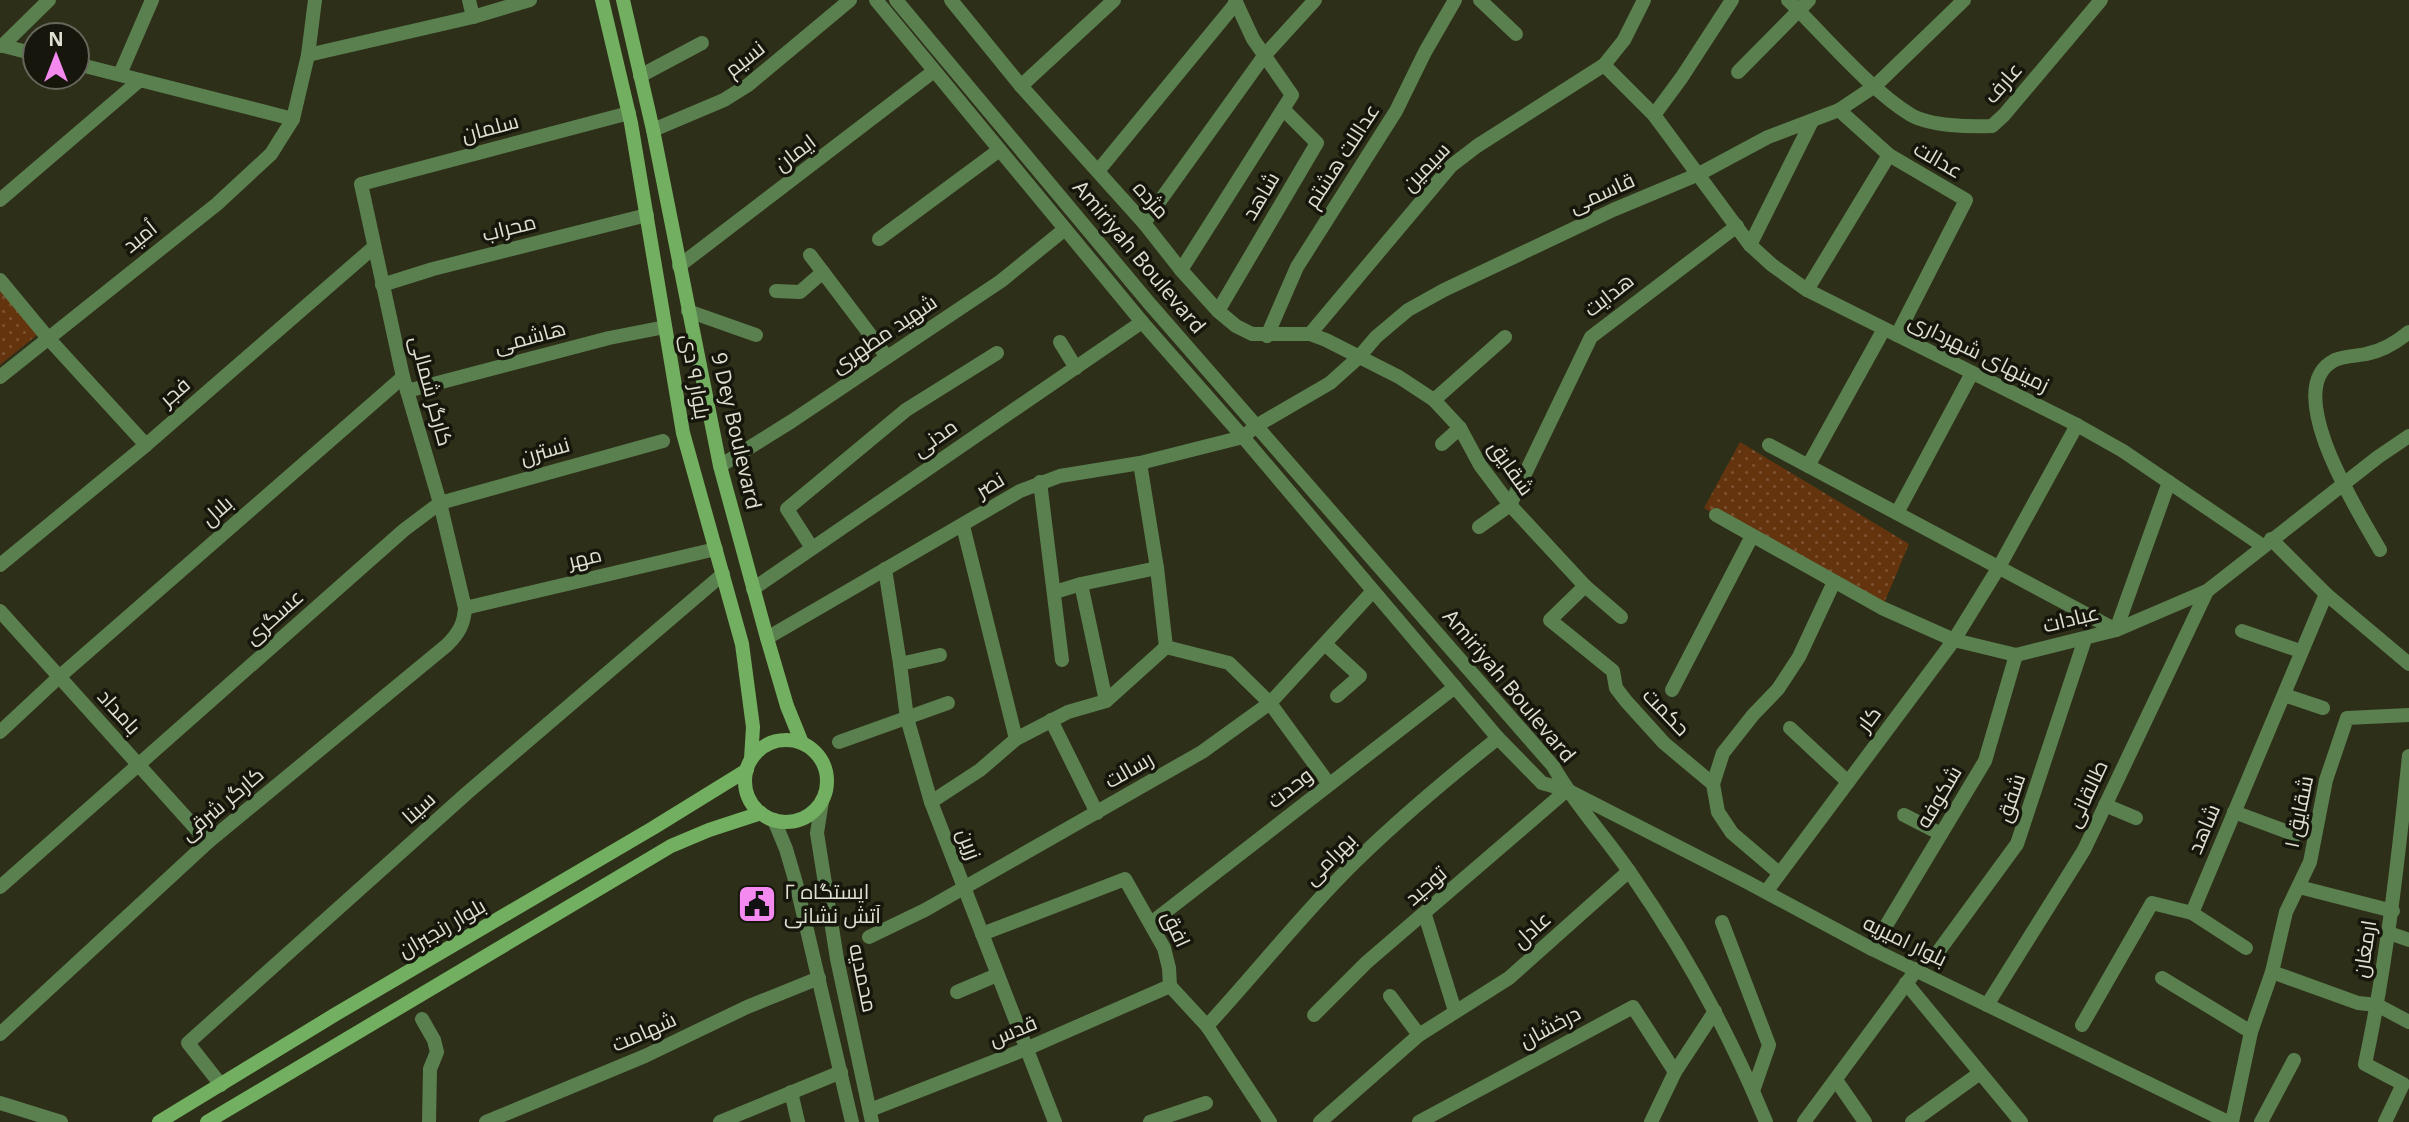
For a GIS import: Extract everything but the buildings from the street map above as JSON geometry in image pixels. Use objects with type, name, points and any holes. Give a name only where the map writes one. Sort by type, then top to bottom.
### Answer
[{"type":"main road","name":"بلوار ۹ دی","points":[[602,0],[629,113],[683,433],[742,644],[753,727],[749,765]]},
{"type":"main road","name":"9 Dey Boulevard","points":[[623,0],[653,130],[720,466],[787,706],[802,743]]},
{"type":"main road","points":[[780,741],[802,743],[814,751],[827,774],[827,788],[822,801],[813,812],[801,819],[788,822],[767,816],[753,805],[747,794],[745,782],[749,765],[759,750],[780,741]]},
{"type":"main road","name":"بلوار رنجبران","points":[[159,1122],[336,1014],[641,835],[749,765]]},
{"type":"main road","points":[[207,1122],[671,846],[709,830],[767,816]]},
{"type":"street","points":[[1,46],[49,0]]},
{"type":"street","points":[[120,74],[152,0]]},
{"type":"street","name":"اُمید","points":[[0,377],[241,183],[271,154],[293,119],[308,55],[315,0]]},
{"type":"street","points":[[469,0],[473,17]]},
{"type":"street","points":[[308,55],[473,17],[530,0]]},
{"type":"street","name":"نسیم","points":[[653,130],[724,100],[748,85],[850,0]]},
{"type":"street","name":"Amiriyah Boulevard","points":[[876,0],[1142,322],[1498,738],[1542,783],[1567,790]]},
{"type":"street","name":"Amiriyah Boulevard","points":[[896,0],[1140,292],[1553,766],[1567,790]]},
{"type":"street","name":"مژده","points":[[951,0],[1021,86],[1144,223],[1218,311],[1246,332],[1267,335],[1310,334],[1359,357]]},
{"type":"street","points":[[1021,86],[1114,0]]},
{"type":"street","points":[[1144,223],[1264,56],[1315,0]]},
{"type":"street","name":"عداللت هشتم","points":[[1267,335],[1297,267],[1396,111],[1455,0]]},
{"type":"street","points":[[1480,0],[1516,34]]},
{"type":"street","points":[[1604,65],[1623,40],[1644,0]]},
{"type":"street","points":[[1654,115],[1732,0]]},
{"type":"street","points":[[1788,0],[1804,6],[1875,86]]},
{"type":"street","name":"قاسمی","points":[[1256,426],[1330,383],[1359,357],[1376,337],[1408,310],[1444,290],[1613,210],[1699,174],[1768,137],[1839,110],[1875,86],[1964,0]]},
{"type":"street","name":"عارف","points":[[1875,86],[1913,117],[1958,127],[1992,127],[2101,0]]},
{"type":"street","points":[[1098,171],[1235,1],[1253,39],[1292,95],[1181,270]]},
{"type":"street","points":[[1738,72],[1804,6]]},
{"type":"street","points":[[640,76],[702,43]]},
{"type":"street","points":[[1,46],[21,51]]},
{"type":"street","name":"زمینهای شهرداری","points":[[1604,65],[1654,115],[1750,244],[1772,265],[1807,290],[2077,425],[2123,451],[2267,543]]},
{"type":"street","name":"سیمین","points":[[1310,334],[1451,166],[1477,146],[1604,65]]},
{"type":"street","points":[[91,67],[293,119]]},
{"type":"street","name":"ایمان","points":[[679,266],[934,71]]},
{"type":"street","points":[[0,200],[140,80]]},
{"type":"street","name":"شاهد","points":[[1218,311],[1317,143],[1284,110]]},
{"type":"street","name":"عدالت","points":[[1839,110],[1889,155],[1966,200],[1890,332]]},
{"type":"street","name":"سلمان","points":[[361,184],[629,113]]},
{"type":"street","points":[[1750,244],[1812,121]]},
{"type":"street","points":[[879,239],[998,150]]},
{"type":"street","points":[[1807,290],[1889,155]]},
{"type":"street","name":"کارگر شمالی","points":[[361,184],[405,384],[440,503],[465,608]]},
{"type":"street","name":"محراب","points":[[382,285],[433,269],[647,215]]},
{"type":"street","name":"هدایت","points":[[1510,505],[1591,337],[1737,226]]},
{"type":"street","name":"شهید مطهری","points":[[720,466],[1001,282],[1065,229]]},
{"type":"street","name":"فجر","points":[[0,565],[146,445],[374,247]]},
{"type":"street","points":[[810,255],[887,357]]},
{"type":"street","points":[[776,291],[800,292],[823,272]]},
{"type":"street","points":[[0,279],[48,338],[146,445]]},
{"type":"street","points":[[688,311],[756,335]]},
{"type":"street","name":"مدنی","points":[[753,589],[1142,322]]},
{"type":"street","name":"هاشمی","points":[[405,384],[665,327]]},
{"type":"street","points":[[1808,466],[1890,332]]},
{"type":"street","points":[[2380,550],[2333,465],[2316,416],[2316,389],[2322,371],[2333,361],[2369,354],[2397,342],[2409,332]]},
{"type":"street","points":[[1434,400],[1505,337]]},
{"type":"street","points":[[1060,342],[1076,368]]},
{"type":"street","points":[[812,548],[788,509],[906,410],[997,353]]},
{"type":"street","name":"شقایق","points":[[1359,357],[1399,377],[1434,400],[1460,428],[1480,465],[1510,505],[1585,586],[1621,617]]},
{"type":"street","points":[[1897,513],[1972,373]]},
{"type":"street","name":"بلال","points":[[0,732],[59,677],[405,384]]},
{"type":"street","name":"کار","points":[[1766,892],[1954,640],[1999,568],[2077,425]]},
{"type":"street","name":"نصر","points":[[767,638],[1020,491],[1040,482],[1089,470],[1140,463],[1243,437],[1256,426]]},
{"type":"street","points":[[1443,444],[1460,428]]},
{"type":"street","name":"عبادات","points":[[1716,515],[1882,608],[1954,640],[2016,655],[2116,630],[2207,591],[2378,457],[2409,436]]},
{"type":"street","name":"نسترن","points":[[440,503],[663,441]]},
{"type":"street","points":[[1769,445],[2116,630],[2169,482]]},
{"type":"street","points":[[1140,463],[1157,568],[1166,647]]},
{"type":"street","points":[[1040,482],[1062,660]]},
{"type":"street","name":"عسگری","points":[[139,766],[404,530],[440,503]]},
{"type":"street","points":[[1479,527],[1510,505]]},
{"type":"street","points":[[963,526],[1016,739]]},
{"type":"street","points":[[1672,690],[1752,536]]},
{"type":"street","points":[[2267,543],[2409,664]]},
{"type":"street","name":"مهر","points":[[465,608],[716,549]]},
{"type":"street","points":[[1055,592],[1157,568]]},
{"type":"street","name":"زرین","points":[[885,569],[907,719],[930,802],[1055,1122]]},
{"type":"street","name":"سینا","points":[[221,1085],[188,1043],[467,793],[723,574]]},
{"type":"street","points":[[1779,873],[1732,833],[1718,812],[1713,784],[1723,753],[1778,689],[1799,657],[1834,582]]},
{"type":"street","points":[[1081,584],[1106,701]]},
{"type":"street","name":"حکمت","points":[[1585,586],[1550,620],[1612,671],[1616,688],[1626,701],[1664,743],[1713,784]]},
{"type":"street","name":"رسالت","points":[[869,937],[925,910],[1202,752],[1270,703],[1373,591]]},
{"type":"street","name":"طالقانی","points":[[1987,1005],[2084,850],[2207,591]]},
{"type":"street","name":"شاهد","points":[[2192,913],[2326,594]]},
{"type":"street","name":"کارگر شرقی","points":[[0,1034],[208,842],[447,645],[458,634],[464,622],[465,608]]},
{"type":"street","name":"بامداد","points":[[0,611],[208,842]]},
{"type":"street","points":[[2242,631],[2300,651]]},
{"type":"street","name":"شفق","points":[[1938,952],[2017,844],[2085,639]]},
{"type":"street","points":[[1325,644],[1360,676],[1337,696]]},
{"type":"street","points":[[930,802],[980,770],[1016,739],[1051,720],[1106,701],[1166,647]]},
{"type":"street","points":[[1166,647],[1229,663],[1270,703],[1329,784]]},
{"type":"street","points":[[901,664],[940,655]]},
{"type":"street","name":"شکوفه","points":[[1872,949],[1984,761],[2016,655]]},
{"type":"street","name":"وحدت","points":[[1151,923],[1455,687]]},
{"type":"street","points":[[2284,695],[2322,708]]},
{"type":"street","points":[[839,742],[948,703]]},
{"type":"street","name":"شقایق ۱","points":[[2230,1122],[2250,1032],[2272,972],[2286,912],[2310,862],[2326,780],[2347,718],[2409,715]]},
{"type":"street","points":[[1051,720],[1097,813]]},
{"type":"street","points":[[1790,727],[1848,782]]},
{"type":"street","name":"بهرامی","points":[[1207,1026],[1295,924],[1344,873],[1411,808],[1498,738]]},
{"type":"street","name":"ارمغان","points":[[2385,1122],[2403,1084],[2365,1063],[2393,911],[2409,756]]},
{"type":"street","points":[[0,887],[139,766]]},
{"type":"street","points":[[1567,790],[1629,870],[1660,916],[1715,1011],[1766,1122]]},
{"type":"street","name":"بلوار امیریه","points":[[1567,790],[1872,949],[2230,1122]]},
{"type":"street","name":"توحید","points":[[1314,1015],[1367,962],[1425,915],[1567,790]]},
{"type":"street","name":"محمدیه","points":[[822,801],[817,833],[827,900],[837,960],[871,1116]]},
{"type":"street","points":[[2105,805],[2136,818]]},
{"type":"street","points":[[2234,812],[2296,835]]},
{"type":"street","name":"محمدیه","points":[[767,816],[786,849],[852,1122]]},
{"type":"street","points":[[1904,816],[1941,834]]},
{"type":"street","name":"عادل","points":[[1320,1122],[1419,1035],[1509,978],[1629,870]]},
{"type":"street","name":"افق","points":[[982,934],[1125,879],[1168,958],[1170,986]]},
{"type":"street","points":[[2299,887],[2393,911]]},
{"type":"street","points":[[2082,1025],[2152,903],[2192,913],[2246,948]]},
{"type":"street","points":[[1425,915],[1455,1011]]},
{"type":"street","points":[[1722,922],[1769,1045],[1753,1091]]},
{"type":"street","points":[[2389,933],[2409,940]]},
{"type":"street","points":[[1804,1122],[1917,969]]},
{"type":"street","points":[[2272,972],[2358,1003],[2377,1005],[2409,1022]]},
{"type":"street","points":[[957,992],[997,975]]},
{"type":"street","name":"شهامت","points":[[486,1122],[645,1056],[747,1007],[819,978]]},
{"type":"street","points":[[2162,978],[2250,1032]]},
{"type":"street","points":[[1906,983],[2021,1122]]},
{"type":"street","points":[[1170,986],[1207,1026],[1270,1122]]},
{"type":"street","name":"قدس","points":[[871,1116],[1170,986]]},
{"type":"street","points":[[1390,996],[1419,1035]]},
{"type":"street","name":"درخشان","points":[[1419,1122],[1633,1007],[1675,1072]]},
{"type":"street","points":[[1651,1122],[1675,1072],[1715,1011]]},
{"type":"street","points":[[0,1012],[13,1022]]},
{"type":"street","points":[[422,1019],[434,1040],[437,1052],[430,1076],[429,1122]]},
{"type":"street","points":[[2261,1122],[2294,1059]]},
{"type":"street","points":[[721,1122],[841,1072]]},
{"type":"street","points":[[1912,1122],[1980,1073]]},
{"type":"street","points":[[1836,1080],[1865,1122]]},
{"type":"street","points":[[791,1092],[798,1122]]},
{"type":"street","points":[[0,1103],[61,1122]]},
{"type":"street","points":[[1150,1122],[1206,1103]]},
{"type":"shaded area","points":[[0,288],[37,335],[0,365]]},
{"type":"shaded area","points":[[1740,442],[1909,544],[1882,608],[1704,508]]},
{"type":"place","name":"ایستگاه ۲ آتش نشانی","points":[[757,904]]}]
